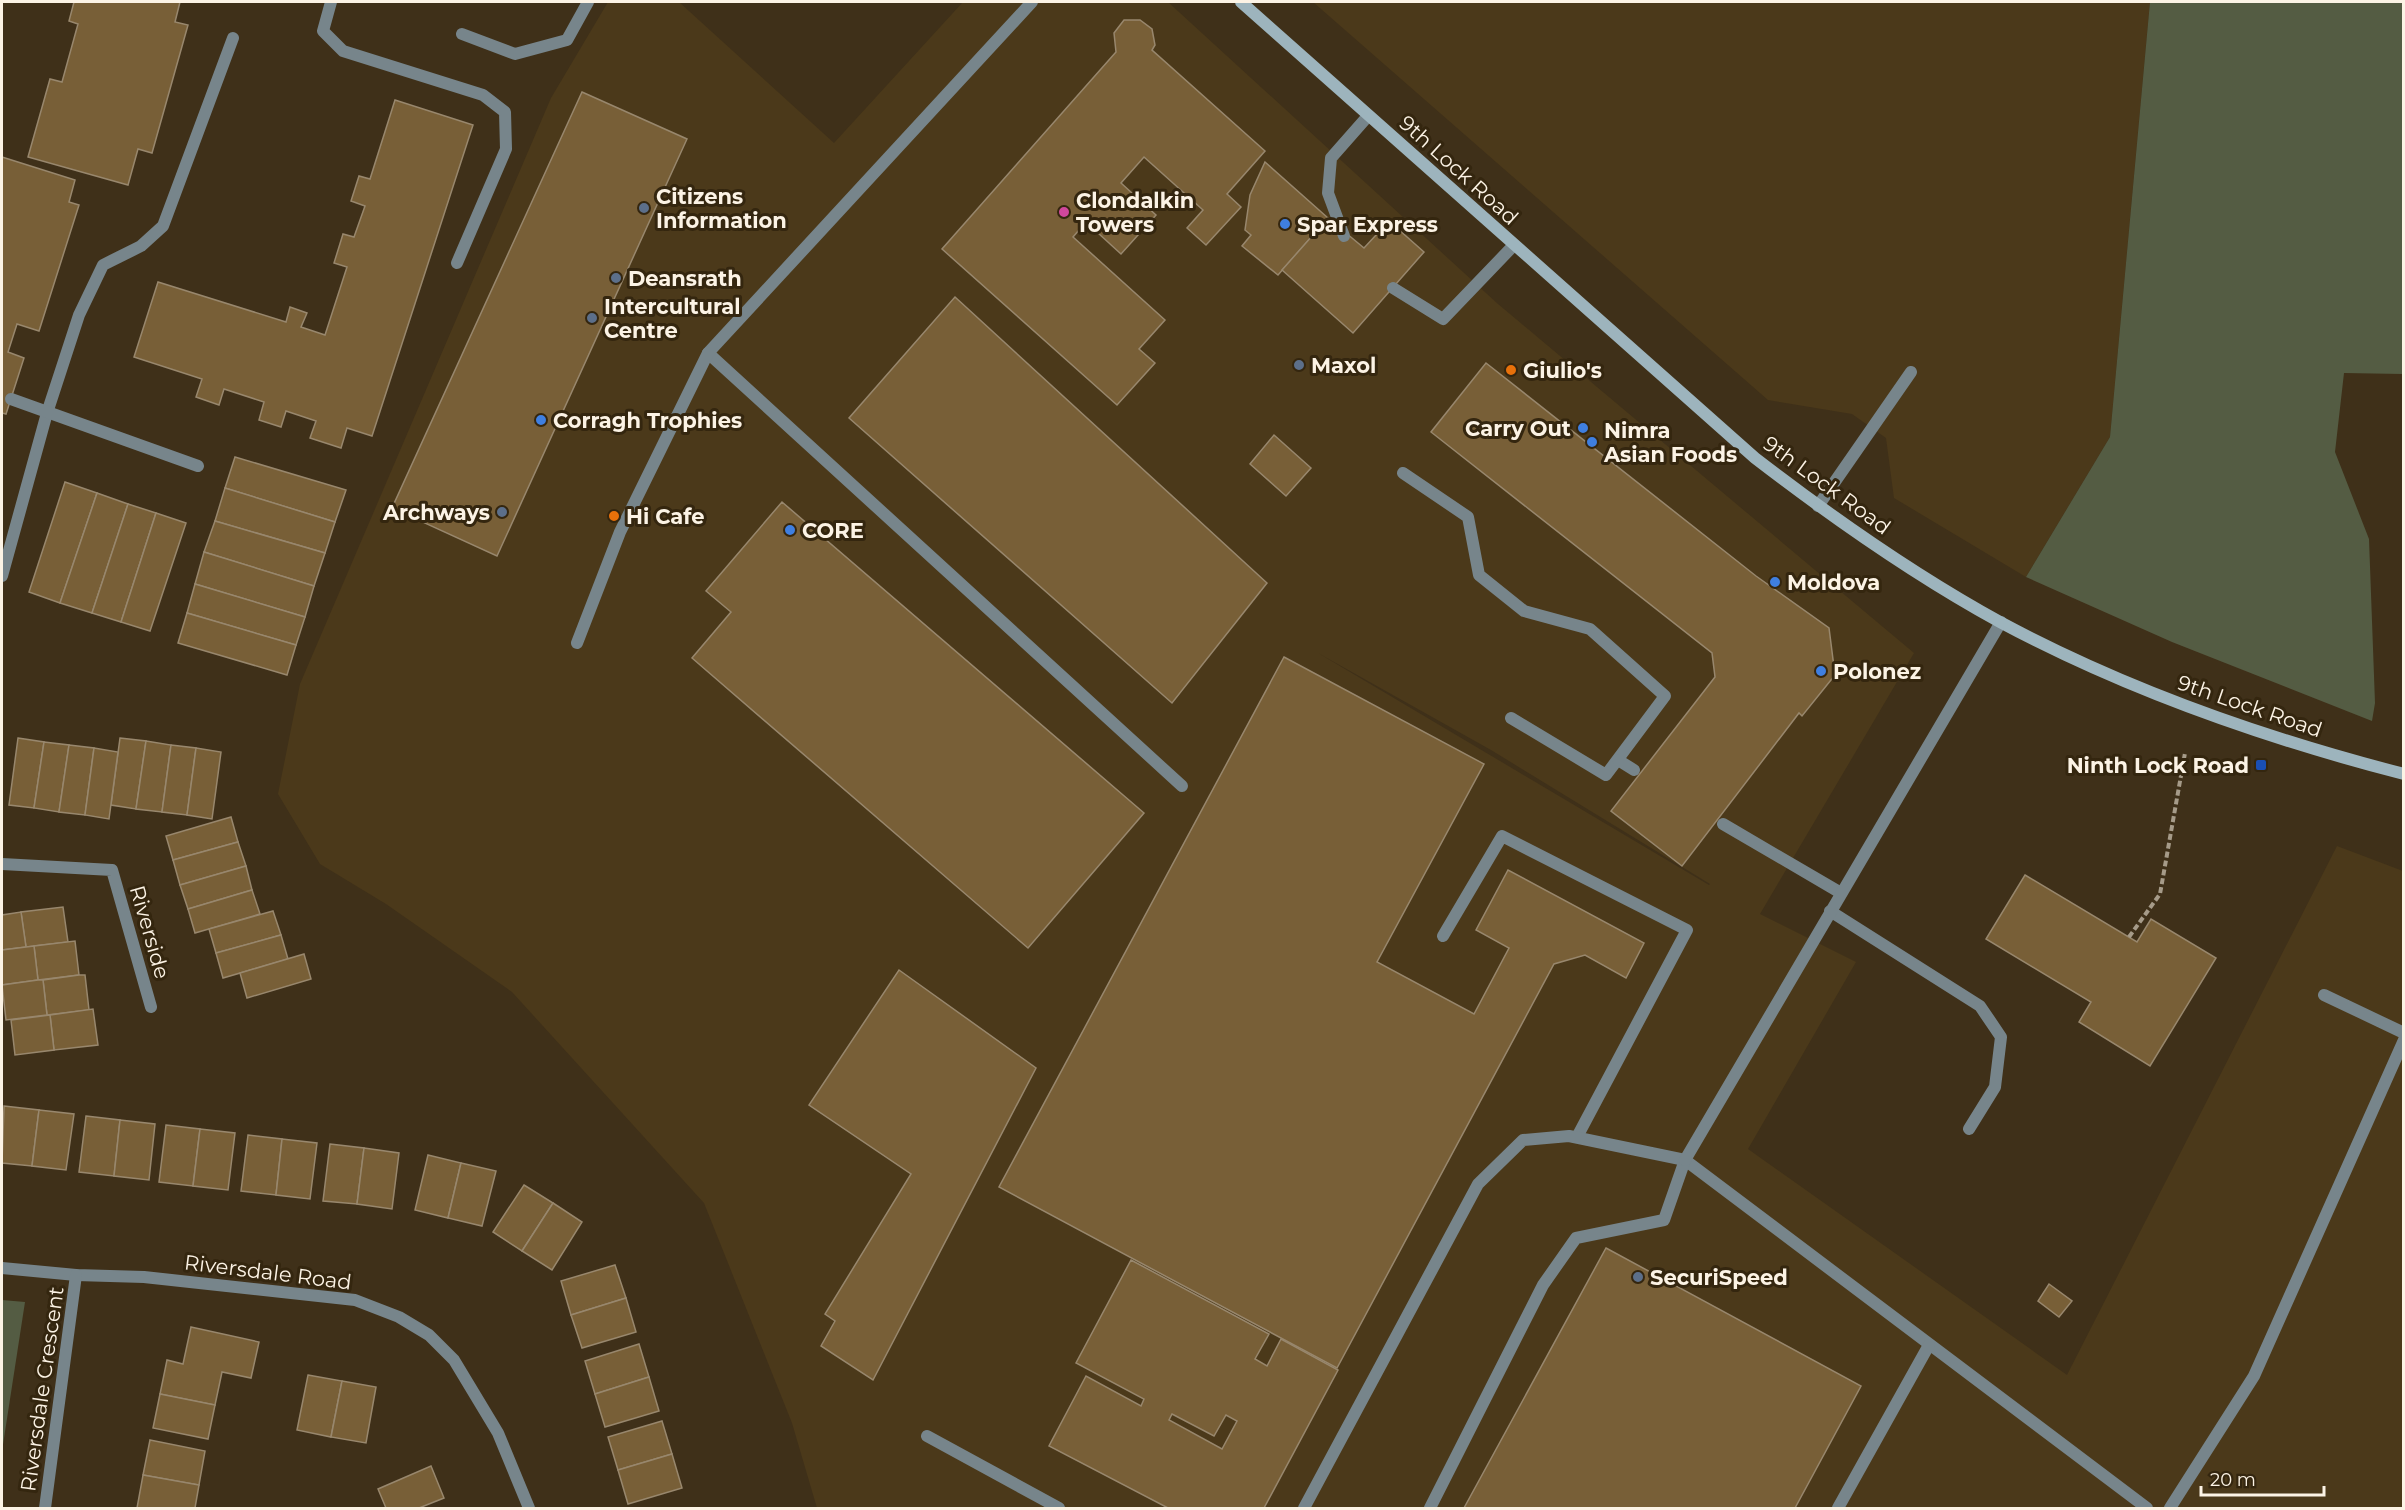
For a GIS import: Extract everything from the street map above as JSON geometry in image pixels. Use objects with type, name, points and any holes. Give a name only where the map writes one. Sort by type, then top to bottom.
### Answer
[{"type":"street","points":[[331,2],[323,31],[343,51],[483,95],[505,112],[506,149],[457,263]]},
{"type":"street","points":[[462,34],[515,54],[567,40],[588,2]]},
{"type":"street","points":[[577,643],[620,532],[708,353],[1032,2]]},
{"type":"street","name":"9th Lock Road","points":[[1241,2],[1755,458],[1818,506],[1926,579],[2001,622],[2088,665],[2182,705],[2259,733],[2403,774]]},
{"type":"street","points":[[2,576],[47,413],[79,315],[103,265],[141,246],[163,226],[233,38]]},
{"type":"street","points":[[1344,236],[1329,193],[1331,158],[1368,116]]},
{"type":"street","points":[[1393,288],[1443,319],[1514,245]]},
{"type":"street","points":[[708,353],[1182,786]]},
{"type":"street","points":[[1818,506],[1911,372]]},
{"type":"street","points":[[11,399],[198,466]]},
{"type":"street","points":[[1403,474],[1468,517],[1479,575],[1524,611],[1590,628],[1665,696],[1606,775],[1511,718]]},
{"type":"street","points":[[1430,1509],[1543,1285],[1576,1238],[1664,1220],[1684,1160],[2001,622]]},
{"type":"street","points":[[1618,760],[1634,770]]},
{"type":"street","points":[[1723,824],[1841,893]]},
{"type":"street","points":[[1443,936],[1502,836],[1687,930],[1577,1137]]},
{"type":"street","name":"Riverside","points":[[2,864],[112,870],[151,1007]]},
{"type":"street","points":[[1830,911],[1980,1006],[2001,1037],[1995,1088],[1969,1129]]},
{"type":"street","points":[[2324,995],[2403,1033]]},
{"type":"street","points":[[2170,1509],[2254,1376],[2403,1040]]},
{"type":"street","points":[[1304,1509],[1478,1184],[1523,1140],[1569,1136],[1684,1160],[2146,1509]]},
{"type":"street","name":"Riversdale Road","points":[[2,1268],[76,1275],[144,1277],[355,1300],[399,1317],[429,1335],[454,1360],[498,1433],[529,1509]]},
{"type":"street","name":"Riversdale Crescent","points":[[45,1509],[76,1275]]},
{"type":"street","points":[[1838,1509],[1929,1344]]},
{"type":"street","points":[[927,1436],[1059,1509]]},
{"type":"path","points":[[2128,937],[2160,894],[2185,753]]},
{"type":"shaded area","points":[[608,2],[679,2],[834,143],[963,2],[1168,2],[1498,304],[1914,653],[1760,914],[1856,962],[1748,1149],[2067,1375],[2337,846],[2403,871],[2403,1508],[817,1508],[792,1423],[704,1203],[512,992],[386,904],[320,864],[278,794],[300,684],[551,98]],"holes":[[[1318,653],[1491,750],[1710,884]]]},
{"type":"shaded area","points":[[1313,2],[2150,2],[2110,437],[2026,577],[1894,498],[1886,438],[1852,414],[1768,400]]},
{"type":"green space","points":[[2150,2],[2403,2],[2403,374],[2344,373],[2335,452],[2369,539],[2375,703],[2372,721],[2172,642],[2026,577],[2110,437]]},
{"type":"green space","points":[[2,1300],[25,1302],[2,1451]]},
{"type":"building","points":[[74,2],[180,2],[175,22],[188,25],[152,153],[138,149],[128,185],[28,157],[50,79],[62,82],[78,24],[69,21]]},
{"type":"building","name":"Clondalkin Towers","points":[[1124,20],[1140,20],[1152,29],[1155,45],[1152,50],[1265,151],[1227,194],[1241,207],[1206,245],[1187,228],[1203,210],[1144,157],[1121,183],[1156,215],[1121,254],[1086,222],[1073,237],[1165,320],[1139,349],[1155,363],[1117,405],[942,249],[1116,52],[1114,33]]},
{"type":"building","points":[[582,92],[687,139],[497,556],[392,508]]},
{"type":"building","points":[[395,100],[473,125],[372,436],[347,428],[341,448],[310,438],[316,421],[286,411],[281,427],[259,420],[264,402],[224,389],[219,405],[196,397],[202,379],[134,357],[158,282],[286,322],[290,307],[307,313],[301,327],[325,335],[347,267],[334,263],[343,234],[354,237],[365,206],[351,201],[359,176],[370,179]]},
{"type":"building","points":[[2,157],[75,180],[69,202],[79,205],[39,331],[17,324],[8,352],[24,358],[6,414],[2,413]]},
{"type":"building","name":"Spar Express","points":[[1265,162],[1328,218],[1278,275],[1242,246],[1251,235],[1245,230],[1250,195]]},
{"type":"building","points":[[1328,218],[1364,248],[1389,221],[1424,252],[1353,333],[1282,270]]},
{"type":"building","points":[[955,297],[1267,583],[1172,703],[849,418]]},
{"type":"building","points":[[1486,363],[1756,576],[1829,628],[1835,675],[1802,716],[1799,713],[1682,866],[1611,811],[1715,677],[1712,653],[1431,432]]},
{"type":"building","points":[[1274,435],[1311,468],[1286,496],[1250,464]]},
{"type":"building","points":[[235,457],[346,490],[335,522],[225,488]]},
{"type":"building","points":[[65,482],[97,493],[60,603],[29,592]]},
{"type":"building","points":[[225,488],[335,522],[325,553],[215,521]]},
{"type":"building","points":[[97,493],[128,504],[92,613],[60,603]]},
{"type":"building","points":[[782,502],[1144,813],[1028,948],[692,658],[731,612],[706,591]]},
{"type":"building","points":[[128,504],[156,513],[121,622],[92,613]]},
{"type":"building","points":[[156,513],[186,523],[150,631],[121,622]]},
{"type":"building","points":[[215,521],[325,553],[314,586],[204,552]]},
{"type":"building","points":[[204,552],[314,586],[305,617],[195,584]]},
{"type":"building","points":[[195,584],[305,617],[296,645],[187,613]]},
{"type":"building","points":[[187,613],[296,645],[287,675],[178,643]]},
{"type":"building","points":[[1284,657],[1484,764],[1377,962],[1474,1014],[1509,948],[1476,930],[1508,870],[1644,943],[1626,978],[1585,955],[1554,964],[1337,1368],[999,1187]]},
{"type":"building","points":[[18,738],[44,742],[34,808],[9,805]]},
{"type":"building","points":[[120,738],[146,741],[136,809],[111,805]]},
{"type":"building","points":[[146,741],[171,745],[162,812],[136,809]]},
{"type":"building","points":[[44,742],[69,745],[59,812],[34,808]]},
{"type":"building","points":[[69,745],[94,748],[85,815],[59,812]]},
{"type":"building","points":[[171,745],[196,748],[187,815],[162,812]]},
{"type":"building","points":[[94,748],[118,752],[109,819],[85,815]]},
{"type":"building","points":[[196,748],[221,752],[212,819],[187,815]]},
{"type":"building","points":[[231,817],[238,842],[173,860],[166,836]]},
{"type":"building","points":[[238,842],[246,866],[180,885],[173,860]]},
{"type":"building","points":[[246,866],[252,890],[188,909],[180,885]]},
{"type":"building","points":[[2025,875],[2137,942],[2151,919],[2216,958],[2150,1066],[2079,1022],[2091,1002],[1986,939]]},
{"type":"building","points":[[252,890],[260,914],[195,933],[188,909]]},
{"type":"building","points":[[63,907],[68,942],[26,947],[21,912]]},
{"type":"building","points":[[273,911],[281,935],[216,953],[209,929]]},
{"type":"building","points":[[21,912],[26,947],[2,950],[2,915]]},
{"type":"building","points":[[281,935],[288,959],[223,978],[216,953]]},
{"type":"building","points":[[75,941],[79,975],[38,980],[34,946]]},
{"type":"building","points":[[34,946],[38,980],[2,985],[2,950]]},
{"type":"building","points":[[304,954],[311,979],[247,998],[240,973]]},
{"type":"building","points":[[899,970],[1036,1068],[873,1380],[821,1346],[835,1321],[825,1314],[911,1174],[809,1105]]},
{"type":"building","points":[[85,975],[89,1010],[47,1015],[43,980]]},
{"type":"building","points":[[43,980],[47,1015],[6,1020],[2,985]]},
{"type":"building","points":[[93,1009],[98,1045],[54,1050],[50,1015]]},
{"type":"building","points":[[50,1015],[54,1050],[15,1055],[11,1020]]},
{"type":"building","points":[[4,1106],[39,1110],[32,1166],[2,1163]]},
{"type":"building","points":[[39,1110],[74,1114],[66,1170],[32,1166]]},
{"type":"building","points":[[86,1116],[120,1120],[114,1176],[79,1172]]},
{"type":"building","points":[[120,1120],[155,1124],[149,1180],[114,1176]]},
{"type":"building","points":[[166,1125],[200,1129],[193,1186],[159,1182]]},
{"type":"building","points":[[200,1129],[235,1133],[228,1190],[193,1186]]},
{"type":"building","points":[[248,1135],[282,1139],[276,1195],[241,1191]]},
{"type":"building","points":[[282,1139],[317,1143],[310,1199],[276,1195]]},
{"type":"building","points":[[330,1144],[364,1148],[357,1204],[323,1201]]},
{"type":"building","points":[[364,1148],[399,1153],[392,1209],[357,1204]]},
{"type":"building","points":[[428,1155],[461,1163],[448,1218],[415,1210]]},
{"type":"building","points":[[461,1163],[496,1171],[482,1226],[448,1218]]},
{"type":"building","points":[[524,1185],[553,1203],[522,1251],[493,1232]]},
{"type":"building","points":[[553,1203],[582,1222],[552,1270],[522,1251]]},
{"type":"building","points":[[1606,1248],[1861,1386],[1795,1508],[1464,1508]]},
{"type":"building","points":[[1131,1260],[1269,1334],[1255,1359],[1267,1366],[1281,1339],[1338,1370],[1264,1508],[1168,1508],[1049,1446],[1086,1376],[1141,1406],[1144,1399],[1076,1363]],"holes":[[[1172,1414],[1214,1436],[1226,1415],[1237,1421],[1222,1449],[1169,1420]]]},
{"type":"building","points":[[615,1265],[626,1298],[571,1315],[561,1281]]},
{"type":"building","points":[[2049,1284],[2072,1301],[2059,1317],[2038,1301]]},
{"type":"building","points":[[626,1298],[636,1332],[582,1348],[571,1315]]},
{"type":"building","points":[[191,1327],[259,1342],[251,1378],[222,1372],[215,1405],[160,1394],[167,1360],[183,1364]]},
{"type":"building","points":[[639,1344],[649,1377],[595,1394],[585,1361]]},
{"type":"building","points":[[308,1375],[342,1381],[331,1437],[297,1430]]},
{"type":"building","points":[[649,1377],[659,1411],[605,1427],[595,1394]]},
{"type":"building","points":[[342,1381],[376,1387],[366,1443],[331,1437]]},
{"type":"building","points":[[160,1394],[215,1405],[208,1439],[153,1428]]},
{"type":"building","points":[[662,1421],[672,1454],[618,1470],[608,1437]]},
{"type":"building","points":[[150,1440],[205,1451],[199,1485],[143,1475]]},
{"type":"building","points":[[672,1454],[682,1488],[628,1504],[618,1470]]},
{"type":"building","points":[[431,1466],[444,1498],[419,1508],[386,1508],[378,1489]]},
{"type":"building","points":[[143,1475],[199,1485],[195,1508],[137,1508]]},
{"type":"place","name":"Citizens Information","points":[[644,208]]},
{"type":"place","name":"Clondalkin Towers","points":[[1064,212]]},
{"type":"place","name":"Spar Express","points":[[1285,224]]},
{"type":"place","name":"Deansrath","points":[[616,278]]},
{"type":"place","name":"Intercultural Centre","points":[[592,318]]},
{"type":"place","name":"Maxol","points":[[1299,365]]},
{"type":"place","name":"Giulio's","points":[[1511,370]]},
{"type":"place","name":"Corragh Trophies","points":[[541,420]]},
{"type":"place","name":"Carry Out","points":[[1583,428]]},
{"type":"place","name":"Nimra Asian Foods","points":[[1592,442]]},
{"type":"place","name":"Archways","points":[[502,512]]},
{"type":"place","name":"Hi Cafe","points":[[614,516]]},
{"type":"place","name":"CORE","points":[[790,530]]},
{"type":"place","name":"Moldova","points":[[1775,582]]},
{"type":"place","name":"Polonez","points":[[1821,671]]},
{"type":"place","name":"Ninth Lock Road","points":[[2261,765]]},
{"type":"place","name":"SecuriSpeed","points":[[1638,1277]]}]
